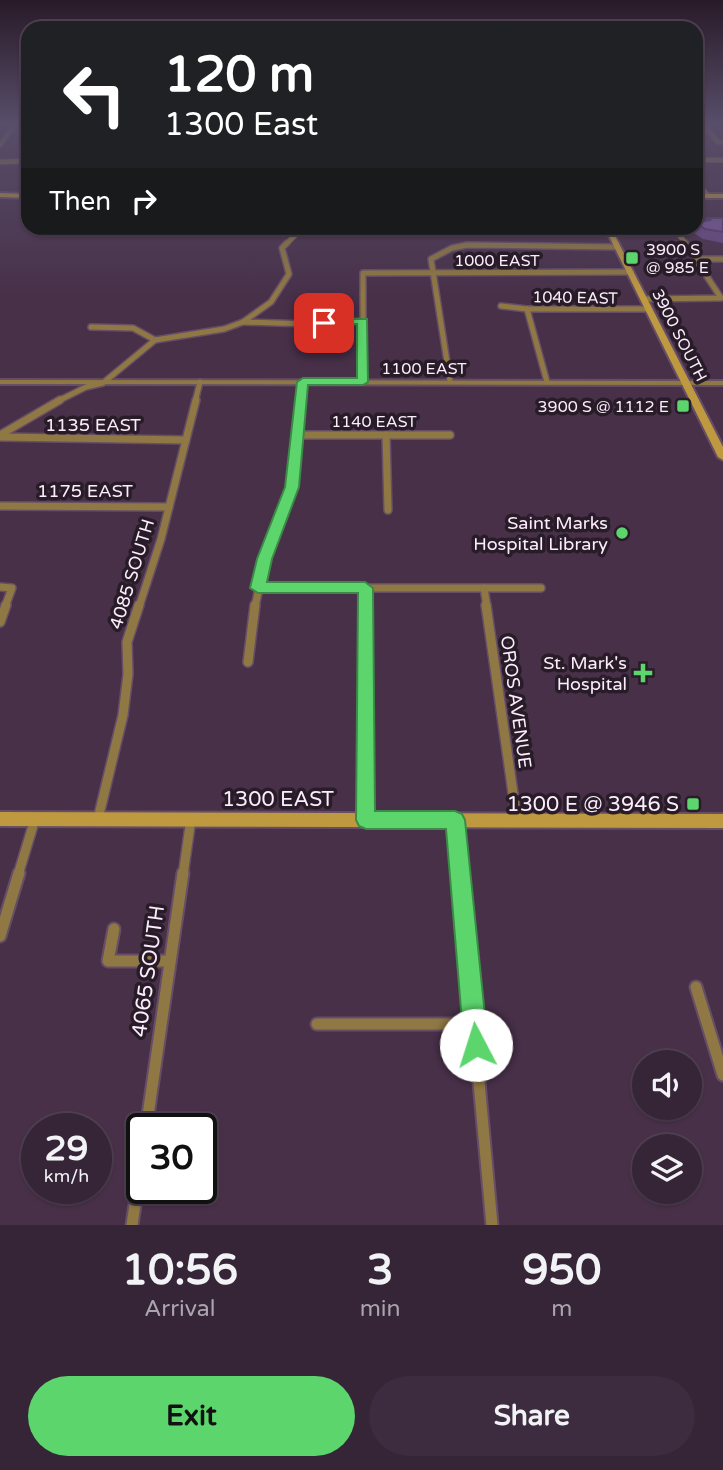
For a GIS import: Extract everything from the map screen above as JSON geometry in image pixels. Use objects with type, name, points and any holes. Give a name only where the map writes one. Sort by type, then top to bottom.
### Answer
[{"type":"main road","points":[[0,195],[21,193]]},
{"type":"main road","points":[[703,196],[723,196]]},
{"type":"main road","name":"3900 SOUTH","points":[[612,235],[723,457]]},
{"type":"main road","name":"1300 EAST","points":[[0,819],[723,821]]},
{"type":"street","points":[[703,190],[708,196]]},
{"type":"street","points":[[0,436],[39,410],[86,387],[103,383],[155,340],[233,327],[243,322],[266,306],[278,293],[289,274],[282,248],[296,235]]},
{"type":"street","points":[[644,299],[721,298],[680,235]]},
{"type":"street","points":[[450,381],[431,259],[457,246],[618,247]]},
{"type":"street","points":[[698,259],[723,259]]},
{"type":"street","name":"1000 EAST","points":[[363,321],[363,273],[631,272]]},
{"type":"street","name":"1040 EAST","points":[[501,306],[527,309],[649,309]]},
{"type":"street","points":[[527,309],[547,382]]},
{"type":"street","points":[[243,322],[309,324],[363,321],[363,382]]},
{"type":"street","points":[[91,327],[141,329],[155,340]]},
{"type":"street","name":"1100 EAST","points":[[0,382],[723,383]]},
{"type":"street","name":"4085 SOUTH","points":[[98,819],[126,699],[127,642],[169,507],[200,382]]},
{"type":"street","points":[[248,662],[258,588],[269,547],[289,501],[303,382]]},
{"type":"street","name":"1140 EAST","points":[[298,435],[450,435]]},
{"type":"street","points":[[386,435],[388,510]]},
{"type":"street","name":"1135 EAST","points":[[0,436],[186,440]]},
{"type":"street","name":"1175 EAST","points":[[0,506],[169,507]]},
{"type":"street","points":[[0,587],[12,588],[0,621]]},
{"type":"street","points":[[258,588],[541,588]]},
{"type":"street","points":[[365,588],[366,820]]},
{"type":"street","name":"OROS AVENUE","points":[[484,588],[517,821]]},
{"type":"street","points":[[0,936],[36,819]]},
{"type":"street","name":"4065 SOUTH","points":[[148,1113],[191,819]]},
{"type":"street","points":[[455,820],[492,1225]]},
{"type":"street","points":[[114,929],[108,961],[170,961]]},
{"type":"street","points":[[696,987],[723,1075]]},
{"type":"street","points":[[317,1024],[474,1024]]},
{"type":"street","points":[[132,1225],[135,1204]]},
{"type":"building","points":[[706,218],[723,218],[723,232],[703,228],[703,222],[710,220]]},
{"type":"place","name":"3900 S @ 985 E","points":[[632,258]]},
{"type":"place","name":"3900 S @ 1112 E","points":[[683,406]]},
{"type":"place","name":"Saint Marks Hospital Library","points":[[622,533]]},
{"type":"place","name":"St. Mark's Hospital","points":[[643,673]]},
{"type":"place","name":"1300 E @ 3946 S","points":[[693,804]]},
{"type":"route","points":[[324,323],[363,321],[363,382],[303,382],[289,501],[272,538],[258,588],[365,588],[366,820],[455,820],[476,1045]]}]
